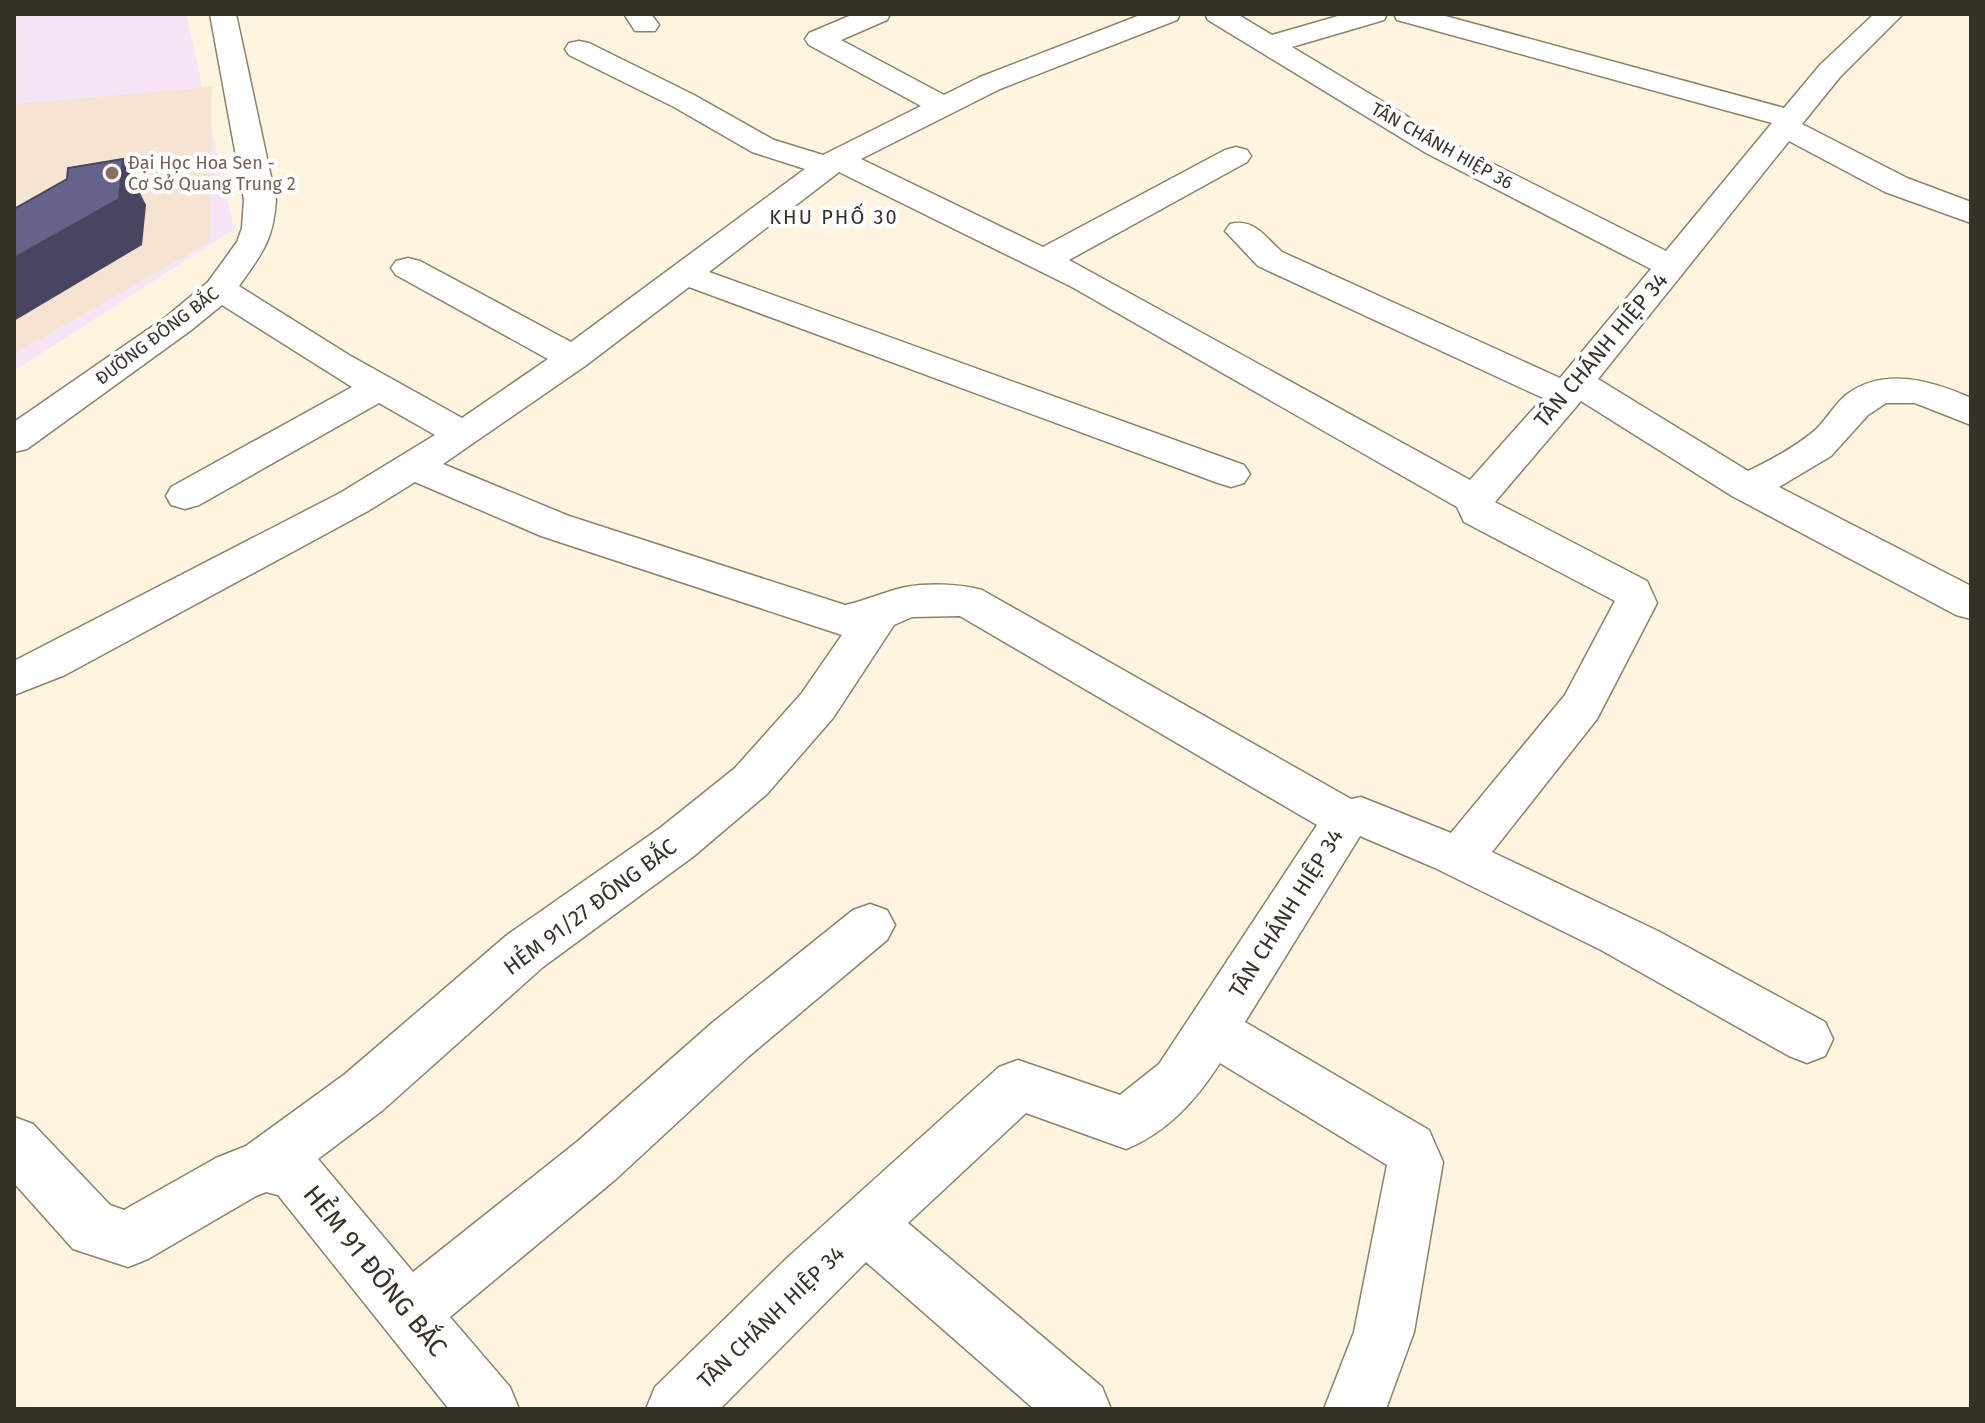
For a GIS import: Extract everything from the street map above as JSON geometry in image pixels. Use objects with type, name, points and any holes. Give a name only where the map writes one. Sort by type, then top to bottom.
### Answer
[{"type":"street","name":"ĐƯỜNG ĐÔNG BẮC","points":[[14,440],[178,324],[220,289],[246,256],[261,212],[223,14]]},
{"type":"street","points":[[877,14],[819,39],[943,106]]},
{"type":"street","points":[[14,679],[50,664],[354,502],[463,435],[573,358],[832,163],[990,83],[1167,14]]},
{"type":"street","name":"TÂN CHÁNH HIỆP 36","points":[[1218,14],[1437,147],[1672,267]]},
{"type":"street","points":[[1269,45],[1374,14]]},
{"type":"street","points":[[1407,14],[1788,123],[1896,185],[1971,213]]},
{"type":"street","name":"TÂN CHÁNH HIỆP 34","points":[[1475,500],[1672,267],[1830,71],[1890,14]]},
{"type":"street","points":[[579,49],[684,101],[763,146],[832,163],[1044,260],[1475,500],[1478,512],[1632,592],[1636,603],[1581,707],[1464,852],[1452,854]]},
{"type":"street","points":[[1044,260],[1236,156]]},
{"type":"street","points":[[1241,231],[1270,259],[1571,388],[1746,487],[1971,604]]},
{"type":"street","points":[[408,268],[573,358]]},
{"type":"street","points":[[684,274],[1231,474]]},
{"type":"street","points":[[220,289],[463,435]]},
{"type":"street","points":[[185,496],[379,387]]},
{"type":"street","points":[[1746,487],[1790,467],[1829,438],[1861,402],[1882,392],[1909,390],[1927,393],[1971,413]]},
{"type":"street","points":[[413,466],[555,526],[845,621],[879,614],[907,602],[967,601],[1346,819]]},
{"type":"street","name":"HẺM 91/27 ĐÔNG BẮC","points":[[265,1165],[364,1092],[525,951],[677,842],[751,781],[817,706],[879,614]]},
{"type":"street","name":"TÂN CHÁNH HIỆP 34","points":[[677,1409],[807,1278],[1018,1085],[1126,1123],[1178,1082],[1346,819],[1361,816],[1452,854],[1698,977],[1807,1039]]},
{"type":"street","points":[[409,1313],[597,1160],[730,1040],[870,925]]},
{"type":"street","points":[[1212,1030],[1410,1149],[1415,1162],[1384,1332],[1355,1409]]},
{"type":"street","points":[[14,1143],[93,1229],[128,1239],[236,1177],[265,1165]]},
{"type":"street","name":"HẺM 91 ĐÔNG BẮC","points":[[265,1165],[294,1172],[488,1409]]},
{"type":"street","points":[[866,1225],[1080,1409]]},
{"type":"shaded area","name":"Đại Học Hoa Sen - Cơ Sở Quang Trung 2","points":[[14,14],[186,14],[234,229],[14,371]]},
{"type":"shaded area","name":"Đại Học Hoa Sen - Cơ Sở Quang Trung 2","points":[[212,87],[210,242],[14,354],[14,104]]},
{"type":"building","points":[[123,159],[119,199],[14,258],[14,209],[67,179],[68,168]]},
{"type":"place","name":"Đại Học Hoa Sen - Cơ Sở Quang Trung 2","points":[[112,173]]},
{"type":"district","name":"KHU PHỐ 30","points":[[834,217]]}]
